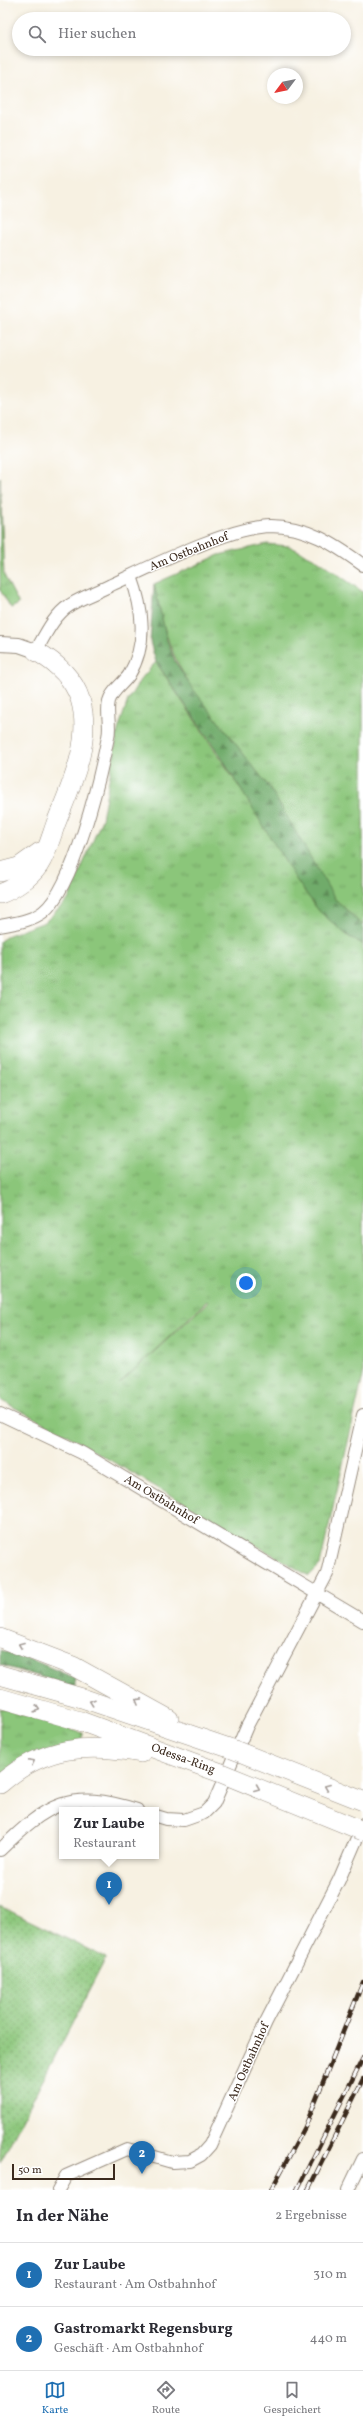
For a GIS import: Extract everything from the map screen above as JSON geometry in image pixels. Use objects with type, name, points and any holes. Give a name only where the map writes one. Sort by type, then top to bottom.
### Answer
[{"type":"highway","points":[[0,894],[25,880],[39,865],[81,757],[84,724],[80,699],[63,670],[54,661],[36,651]]},
{"type":"highway","points":[[0,872],[19,867],[33,858],[48,844]]},
{"type":"highway","points":[[0,1638],[73,1666],[208,1741]]},
{"type":"highway","name":"Odessa-Ring","points":[[0,1675],[82,1698],[232,1749],[363,1801]]},
{"type":"highway","name":"Odessa-Ring","points":[[0,1698],[80,1722],[201,1765],[363,1831]]},
{"type":"highway","points":[[0,1784],[20,1769],[41,1758],[63,1750],[85,1747],[116,1748],[201,1765]]},
{"type":"street","name":"Am Ostbahnhof","points":[[36,651],[58,616],[70,605],[131,576],[220,538],[243,531],[269,526],[306,531],[321,537],[363,565]]},
{"type":"street","points":[[0,926],[26,921],[43,912],[55,899],[79,849],[109,736],[109,701],[115,690],[129,676],[140,654],[143,636],[140,598],[131,576]]},
{"type":"street","points":[[0,644],[19,645],[36,651]]},
{"type":"street","name":"Am Ostbahnhof","points":[[0,1414],[82,1453],[318,1592],[363,1621]]},
{"type":"street","points":[[159,1817],[166,1819],[184,1820],[204,1813],[214,1803],[247,1726],[327,1574],[363,1415]]},
{"type":"street","points":[[0,1850],[28,1822],[50,1808],[63,1803],[74,1800],[95,1800],[124,1807]]},
{"type":"street","name":"Am Ostbahnhof","points":[[58,2190],[66,2176],[127,2149],[172,2162],[190,2161],[201,2155],[210,2145],[266,2022],[339,1880],[363,1822]]},
{"type":"street","points":[[348,2190],[363,2159]]},
{"type":"green space","points":[[0,477],[4,575],[19,604],[11,608],[0,590]]},
{"type":"green space","points":[[267,544],[289,546],[319,561],[363,592],[363,926],[335,899],[190,685],[171,648],[160,612],[154,584],[219,555]]},
{"type":"green space","points":[[154,584],[167,640],[175,661],[190,685],[270,788],[335,899],[363,926],[363,944],[348,936],[319,911],[297,881],[219,754],[156,662],[150,642]]},
{"type":"green space","points":[[156,662],[250,803],[348,936],[363,944],[363,1376],[320,1565],[309,1576],[65,1434],[0,1400],[0,941],[9,935],[45,922],[68,900],[102,819],[118,730],[128,700],[140,680]],"holes":[[[207,1301],[208,1302],[119,1384]]]},
{"type":"green space","points":[[0,1650],[35,1661],[75,1678],[75,1687],[0,1665]]},
{"type":"green space","points":[[0,1708],[82,1733],[82,1741],[0,1776]]},
{"type":"green space","points":[[0,1906],[106,1958],[0,2163]]},
{"type":"railway","points":[[271,2190],[305,2127],[363,1982]]},
{"type":"railway","points":[[297,2190],[363,2058]]},
{"type":"railway","points":[[308,2190],[363,2079]]},
{"type":"place","name":"Zur Laube","points":[[109,1905]]},
{"type":"place","name":"Gastromarkt Regensburg","points":[[142,2174]]}]
